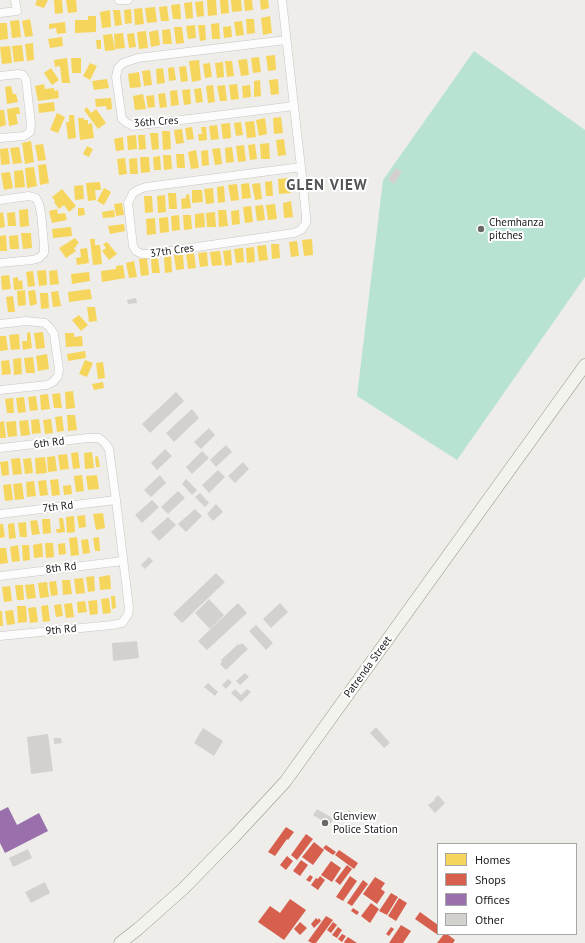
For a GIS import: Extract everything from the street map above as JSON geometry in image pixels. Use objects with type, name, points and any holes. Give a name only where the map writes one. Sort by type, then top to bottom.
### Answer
[{"type":"street","points":[[0,13],[17,11],[16,0]]},
{"type":"street","points":[[119,0],[128,0]]},
{"type":"street","points":[[282,0],[301,167]]},
{"type":"street","name":"36th Cres","points":[[286,40],[138,58],[123,63],[118,68],[116,77],[122,119],[133,126],[294,106]]},
{"type":"street","points":[[0,76],[18,74],[23,75],[26,80],[31,125],[30,132],[24,136],[0,138]]},
{"type":"street","name":"37th Cres","points":[[301,167],[306,216],[306,223],[301,230],[294,233],[148,254],[142,254],[136,251],[133,246],[128,203],[133,192],[146,187],[301,167]]},
{"type":"street","points":[[0,200],[30,196],[36,198],[41,213],[44,245],[44,253],[39,258],[0,264]]},
{"type":"street","points":[[0,324],[26,321],[45,323],[54,334],[59,370],[58,376],[53,382],[47,385],[0,390]]},
{"type":"street","name":"Patrenda Street","points":[[120,943],[183,889],[234,838],[285,782],[585,365]]},
{"type":"street","name":"6th Rd","points":[[0,448],[99,438],[106,443],[109,449],[116,500]]},
{"type":"street","points":[[116,500],[123,561]]},
{"type":"street","name":"7th Rd","points":[[0,514],[116,500]]},
{"type":"street","name":"8th Rd","points":[[0,576],[123,561]]},
{"type":"street","name":"9th Rd","points":[[0,636],[122,623],[128,614],[129,608],[123,561]]},
{"type":"green space","name":"Chemhanza pitches","points":[[474,51],[585,130],[585,277],[457,460],[357,396],[383,180]]},
{"type":"building: Homes","points":[[37,0],[48,0],[44,8],[35,5]]},
{"type":"building: Homes","points":[[54,0],[62,0],[63,13],[55,14]]},
{"type":"building: Homes","points":[[66,0],[76,0],[77,12],[68,13]]},
{"type":"building: Homes","points":[[207,0],[216,0],[217,15],[208,16]]},
{"type":"building: Homes","points":[[220,0],[228,0],[229,13],[221,14]]},
{"type":"building: Homes","points":[[231,0],[241,0],[242,11],[232,12]]},
{"type":"building: Homes","points":[[244,0],[252,0],[253,10],[245,11]]},
{"type":"building: Homes","points":[[260,0],[268,0],[269,8],[261,10]]},
{"type":"building: Homes","points":[[203,1],[204,16],[197,17],[195,2]]},
{"type":"building: Homes","points":[[192,2],[193,18],[186,19],[184,3]]},
{"type":"building: Homes","points":[[180,4],[181,19],[173,19],[171,5]]},
{"type":"building: Homes","points":[[167,6],[169,21],[161,21],[159,7]]},
{"type":"building: Homes","points":[[155,7],[157,22],[147,23],[145,8]]},
{"type":"building: Homes","points":[[142,8],[144,24],[135,25],[134,9]]},
{"type":"building: Homes","points":[[131,9],[132,23],[125,24],[124,10]]},
{"type":"building: Homes","points":[[110,10],[111,27],[102,28],[100,12]]},
{"type":"building: Homes","points":[[113,10],[120,10],[122,25],[115,26]]},
{"type":"building: Homes","points":[[88,16],[96,16],[96,32],[75,33],[75,20],[88,20]]},
{"type":"building: Homes","points":[[270,16],[272,33],[263,35],[261,18]]},
{"type":"building: Homes","points":[[30,19],[33,36],[25,37],[22,21]]},
{"type":"building: Homes","points":[[246,19],[254,19],[255,33],[247,34]]},
{"type":"building: Homes","points":[[19,20],[21,37],[12,38],[10,21]]},
{"type":"building: Homes","points":[[242,21],[244,35],[236,36],[234,22]]},
{"type":"building: Homes","points":[[65,22],[66,33],[57,34],[56,28],[49,29],[49,24]]},
{"type":"building: Homes","points":[[0,23],[7,23],[8,39],[0,40]]},
{"type":"building: Homes","points":[[219,23],[220,39],[212,39],[211,24]]},
{"type":"building: Homes","points":[[195,25],[196,38],[188,39],[186,26]]},
{"type":"building: Homes","points":[[198,25],[205,25],[206,40],[200,41]]},
{"type":"building: Homes","points":[[231,26],[232,37],[224,38],[223,27]]},
{"type":"building: Homes","points":[[174,27],[182,27],[184,43],[176,44]]},
{"type":"building: Homes","points":[[170,29],[172,44],[163,44],[162,30]]},
{"type":"building: Homes","points":[[158,30],[160,45],[151,47],[149,32]]},
{"type":"building: Homes","points":[[146,31],[148,48],[139,49],[137,32]]},
{"type":"building: Homes","points":[[123,33],[125,48],[115,49],[114,34]]},
{"type":"building: Homes","points":[[134,33],[136,47],[129,48],[127,34]]},
{"type":"building: Homes","points":[[112,34],[115,50],[105,51],[103,35]]},
{"type":"building: Homes","points":[[62,37],[63,46],[50,48],[48,39]]},
{"type":"building: Homes","points":[[96,40],[101,40],[101,49],[97,49]]},
{"type":"building: Homes","points":[[33,43],[34,60],[27,61],[25,44]]},
{"type":"building: Homes","points":[[22,45],[24,61],[14,62],[12,46]]},
{"type":"building: Homes","points":[[10,46],[12,63],[2,64],[0,47]]},
{"type":"building: Homes","points":[[275,55],[276,70],[268,71],[266,56]]},
{"type":"building: Homes","points":[[259,57],[261,72],[253,73],[251,58]]},
{"type":"building: Homes","points":[[67,58],[70,83],[62,83],[60,66],[55,67],[54,60]]},
{"type":"building: Homes","points":[[71,58],[81,58],[81,73],[72,73]]},
{"type":"building: Homes","points":[[247,59],[249,75],[241,76],[238,60]]},
{"type":"building: Homes","points":[[199,60],[201,80],[192,82],[189,61]]},
{"type":"building: Homes","points":[[225,61],[232,61],[234,76],[227,77]]},
{"type":"building: Homes","points":[[223,62],[224,77],[217,78],[215,63]]},
{"type":"building: Homes","points":[[90,63],[97,66],[90,80],[83,76]]},
{"type":"building: Homes","points":[[210,63],[212,77],[205,78],[203,64]]},
{"type":"building: Homes","points":[[186,66],[188,81],[181,82],[179,67]]},
{"type":"building: Homes","points":[[174,67],[176,80],[169,81],[168,68]]},
{"type":"building: Homes","points":[[51,68],[59,80],[52,85],[44,73]]},
{"type":"building: Homes","points":[[163,68],[165,83],[157,84],[156,69]]},
{"type":"building: Homes","points":[[150,70],[152,85],[144,86],[142,71]]},
{"type":"building: Homes","points":[[139,72],[141,87],[130,88],[128,74]]},
{"type":"building: Homes","points":[[107,79],[109,88],[94,90],[92,81]]},
{"type":"building: Homes","points":[[278,79],[279,94],[271,95],[269,80]]},
{"type":"building: Homes","points":[[260,80],[261,96],[254,97],[254,81]]},
{"type":"building: Homes","points":[[44,84],[45,89],[54,88],[54,91],[58,90],[59,98],[38,101],[35,86]]},
{"type":"building: Homes","points":[[237,84],[239,99],[231,100],[229,85]]},
{"type":"building: Homes","points":[[213,85],[215,102],[208,103],[206,86]]},
{"type":"building: Homes","points":[[225,85],[227,101],[220,101],[217,86]]},
{"type":"building: Homes","points":[[250,85],[251,97],[243,98],[242,86]]},
{"type":"building: Homes","points":[[11,86],[13,94],[16,94],[18,102],[7,104],[5,87]]},
{"type":"building: Homes","points":[[201,88],[203,102],[196,103],[194,89]]},
{"type":"building: Homes","points":[[190,89],[191,104],[184,105],[182,90]]},
{"type":"building: Homes","points":[[177,90],[179,105],[171,106],[170,91]]},
{"type":"building: Homes","points":[[165,93],[167,107],[160,108],[158,94]]},
{"type":"building: Homes","points":[[143,94],[146,109],[135,110],[133,96]]},
{"type":"building: Homes","points":[[154,95],[155,107],[148,108],[146,96]]},
{"type":"building: Homes","points":[[111,98],[112,109],[107,110],[106,106],[96,107],[95,99]]},
{"type":"building: Homes","points":[[54,102],[55,111],[39,113],[38,104]]},
{"type":"building: Homes","points":[[19,107],[20,114],[16,114],[18,124],[9,126],[7,109]]},
{"type":"building: Homes","points":[[87,107],[91,113],[96,109],[106,123],[98,129],[84,110]]},
{"type":"building: Homes","points":[[0,110],[4,110],[6,125],[0,127]]},
{"type":"building: Homes","points":[[57,113],[65,117],[58,133],[50,130]]},
{"type":"building: Homes","points":[[69,115],[74,115],[76,138],[68,139],[66,122],[69,122]]},
{"type":"building: Homes","points":[[281,117],[283,133],[274,134],[273,118]]},
{"type":"building: Homes","points":[[78,118],[88,120],[88,124],[92,123],[94,138],[80,140]]},
{"type":"building: Homes","points":[[265,118],[267,134],[259,136],[256,120]]},
{"type":"building: Homes","points":[[254,121],[256,137],[247,138],[245,122]]},
{"type":"building: Homes","points":[[241,122],[243,135],[236,136],[234,123]]},
{"type":"building: Homes","points":[[230,123],[231,138],[223,139],[221,124]]},
{"type":"building: Homes","points":[[217,125],[219,139],[211,140],[209,126]]},
{"type":"building: Homes","points":[[192,127],[194,139],[187,140],[185,128]]},
{"type":"building: Homes","points":[[201,127],[206,127],[207,140],[199,141],[198,134],[202,134]]},
{"type":"building: Homes","points":[[182,129],[184,143],[176,144],[174,130]]},
{"type":"building: Homes","points":[[162,131],[170,131],[171,149],[163,150]]},
{"type":"building: Homes","points":[[150,133],[158,133],[159,149],[152,150]]},
{"type":"building: Homes","points":[[136,135],[137,149],[128,150],[127,136]]},
{"type":"building: Homes","points":[[138,135],[145,135],[146,149],[139,150]]},
{"type":"building: Homes","points":[[123,137],[124,150],[116,151],[114,139]]},
{"type":"building: Homes","points":[[284,139],[286,155],[278,156],[276,140]]},
{"type":"building: Homes","points":[[31,141],[34,162],[25,164],[22,143]]},
{"type":"building: Homes","points":[[269,143],[270,159],[261,159],[260,144]]},
{"type":"building: Homes","points":[[43,144],[46,160],[38,161],[35,145]]},
{"type":"building: Homes","points":[[255,144],[257,159],[250,160],[248,145]]},
{"type":"building: Homes","points":[[244,145],[246,161],[238,162],[236,146]]},
{"type":"building: Homes","points":[[87,146],[93,149],[89,157],[83,154]]},
{"type":"building: Homes","points":[[19,147],[22,163],[13,164],[10,148]]},
{"type":"building: Homes","points":[[232,147],[234,162],[226,163],[225,148]]},
{"type":"building: Homes","points":[[8,148],[10,164],[1,165],[0,149]]},
{"type":"building: Homes","points":[[220,148],[222,164],[215,165],[212,149]]},
{"type":"building: Homes","points":[[196,150],[199,168],[191,169],[188,152]]},
{"type":"building: Homes","points":[[208,150],[209,165],[202,166],[201,151]]},
{"type":"building: Homes","points":[[176,154],[184,154],[185,168],[177,168]]},
{"type":"building: Homes","points":[[163,155],[171,155],[172,169],[164,170]]},
{"type":"building: Homes","points":[[160,156],[161,170],[154,170],[153,157]]},
{"type":"building: Homes","points":[[140,157],[149,157],[150,172],[141,173]]},
{"type":"building: Homes","points":[[125,158],[127,174],[119,175],[117,159]]},
{"type":"building: Homes","points":[[137,158],[138,174],[130,174],[129,159]]},
{"type":"building: Homes","points":[[46,164],[49,183],[40,185],[38,165]]},
{"type":"building: Homes","points":[[34,167],[37,186],[27,188],[25,168]]},
{"type":"building: Homes","points":[[23,170],[25,187],[15,188],[14,171]]},
{"type":"building: Homes","points":[[10,172],[13,188],[4,190],[1,173]]},
{"type":"building: Homes","points":[[289,178],[291,193],[279,194],[278,179]]},
{"type":"building: Homes","points":[[272,181],[273,196],[266,196],[265,182]]},
{"type":"building: Homes","points":[[100,182],[101,190],[95,190],[96,200],[88,201],[86,183]]},
{"type":"building: Homes","points":[[249,183],[251,198],[242,199],[241,184]]},
{"type":"building: Homes","points":[[260,183],[262,199],[255,200],[252,184]]},
{"type":"building: Homes","points":[[237,184],[239,200],[231,201],[228,185]]},
{"type":"building: Homes","points":[[83,185],[84,199],[75,200],[74,186]]},
{"type":"building: Homes","points":[[224,186],[225,202],[218,203],[217,187]]},
{"type":"building: Homes","points":[[104,188],[111,192],[104,205],[97,201]]},
{"type":"building: Homes","points":[[213,188],[214,203],[206,204],[204,189]]},
{"type":"building: Homes","points":[[62,189],[76,206],[69,212],[64,205],[59,209],[52,197]]},
{"type":"building: Homes","points":[[192,190],[202,190],[203,202],[192,203]]},
{"type":"building: Homes","points":[[168,193],[176,193],[177,209],[169,209]]},
{"type":"building: Homes","points":[[189,194],[191,208],[182,209],[181,199],[186,198],[186,195]]},
{"type":"building: Homes","points":[[165,195],[166,212],[158,213],[157,196]]},
{"type":"building: Homes","points":[[144,196],[152,196],[153,212],[145,213]]},
{"type":"building: Homes","points":[[291,201],[293,217],[284,218],[283,203]]},
{"type":"building: Homes","points":[[122,203],[124,215],[116,216],[114,204]]},
{"type":"building: Homes","points":[[275,204],[277,219],[268,220],[266,205]]},
{"type":"building: Homes","points":[[263,205],[265,220],[257,221],[255,206]]},
{"type":"building: Homes","points":[[251,206],[253,222],[245,223],[243,207]]},
{"type":"building: Homes","points":[[78,208],[84,208],[85,215],[78,216]]},
{"type":"building: Homes","points":[[28,209],[29,226],[20,227],[19,210]]},
{"type":"building: Homes","points":[[57,209],[58,214],[65,213],[67,220],[52,223],[49,211]]},
{"type":"building: Homes","points":[[114,210],[115,217],[103,218],[102,212]]},
{"type":"building: Homes","points":[[218,210],[226,210],[228,226],[219,227]]},
{"type":"building: Homes","points":[[239,210],[240,224],[232,225],[231,211]]},
{"type":"building: Homes","points":[[3,212],[5,227],[0,228],[0,213]]},
{"type":"building: Homes","points":[[15,212],[16,226],[8,226],[7,213]]},
{"type":"building: Homes","points":[[215,212],[216,227],[207,227],[206,213]]},
{"type":"building: Homes","points":[[204,213],[205,227],[195,228],[195,214]]},
{"type":"building: Homes","points":[[179,215],[180,230],[172,231],[171,216]]},
{"type":"building: Homes","points":[[183,215],[191,215],[192,229],[184,230]]},
{"type":"building: Homes","points":[[168,217],[169,232],[160,233],[159,218]]},
{"type":"building: Homes","points":[[155,218],[156,234],[147,235],[146,219]]},
{"type":"building: Homes","points":[[124,224],[125,231],[110,234],[108,226]]},
{"type":"building: Homes","points":[[71,227],[72,236],[53,238],[52,229]]},
{"type":"building: Homes","points":[[21,233],[31,233],[32,248],[23,249]]},
{"type":"building: Homes","points":[[6,235],[7,251],[0,251],[0,236]]},
{"type":"building: Homes","points":[[18,235],[19,249],[10,249],[9,236]]},
{"type":"building: Homes","points":[[75,238],[79,243],[74,248],[76,251],[66,258],[59,248]]},
{"type":"building: Homes","points":[[90,239],[95,239],[95,245],[100,245],[102,264],[93,265]]},
{"type":"building: Homes","points":[[312,239],[313,255],[304,256],[302,240]]},
{"type":"building: Homes","points":[[297,241],[299,256],[291,257],[289,242]]},
{"type":"building: Homes","points":[[107,242],[117,254],[109,260],[102,251],[106,248],[103,244]]},
{"type":"building: Homes","points":[[271,244],[279,244],[280,258],[272,259]]},
{"type":"building: Homes","points":[[266,245],[268,260],[259,261],[257,246]]},
{"type":"building: Homes","points":[[254,247],[255,262],[247,263],[246,248]]},
{"type":"building: Homes","points":[[87,248],[89,263],[77,265],[76,258],[81,257],[80,249]]},
{"type":"building: Homes","points":[[243,248],[244,262],[236,263],[234,249]]},
{"type":"building: Homes","points":[[231,250],[232,265],[225,266],[223,251]]},
{"type":"building: Homes","points":[[220,251],[222,265],[212,266],[210,252]]},
{"type":"building: Homes","points":[[207,252],[208,266],[200,267],[198,253]]},
{"type":"building: Homes","points":[[194,253],[196,268],[188,269],[186,254]]},
{"type":"building: Homes","points":[[183,254],[184,269],[176,270],[174,255]]},
{"type":"building: Homes","points":[[171,256],[172,272],[165,273],[164,257]]},
{"type":"building: Homes","points":[[147,258],[149,275],[141,276],[139,259]]},
{"type":"building: Homes","points":[[158,258],[160,273],[152,273],[151,259]]},
{"type":"building: Homes","points":[[134,261],[137,277],[129,278],[126,263]]},
{"type":"building: Homes","points":[[123,265],[125,278],[102,282],[101,271],[116,269],[116,266]]},
{"type":"building: Homes","points":[[46,270],[47,285],[39,286],[37,271]]},
{"type":"building: Homes","points":[[57,270],[59,284],[50,285],[49,271]]},
{"type":"building: Homes","points":[[33,271],[35,286],[28,287],[26,272]]},
{"type":"building: Homes","points":[[89,272],[90,281],[72,284],[71,274]]},
{"type":"building: Homes","points":[[9,275],[11,289],[2,290],[1,276]]},
{"type":"building: Homes","points":[[18,277],[18,281],[22,280],[23,289],[14,290],[13,278]]},
{"type":"building: Homes","points":[[90,289],[92,299],[69,302],[68,292]]},
{"type":"building: Homes","points":[[25,290],[26,305],[18,306],[17,291]]},
{"type":"building: Homes","points":[[35,290],[37,304],[30,306],[28,291]]},
{"type":"building: Homes","points":[[58,291],[61,306],[53,307],[51,292]]},
{"type":"building: Homes","points":[[40,293],[48,293],[49,308],[41,309]]},
{"type":"building: Homes","points":[[13,296],[15,312],[8,312],[6,297]]},
{"type":"building: Homes","points":[[87,307],[95,307],[97,321],[89,322]]},
{"type":"building: Homes","points":[[79,315],[88,325],[81,331],[72,320]]},
{"type":"building: Homes","points":[[30,332],[32,348],[23,350],[22,341],[27,341],[27,333]]},
{"type":"building: Homes","points":[[43,332],[45,348],[36,349],[34,333]]},
{"type":"building: Homes","points":[[65,333],[74,333],[74,337],[82,336],[83,346],[66,347]]},
{"type":"building: Homes","points":[[19,334],[20,349],[11,350],[9,335]]},
{"type":"building: Homes","points":[[0,336],[6,336],[8,350],[0,351]]},
{"type":"building: Homes","points":[[85,351],[86,358],[68,361],[67,354]]},
{"type":"building: Homes","points":[[47,354],[49,369],[38,371],[36,356]]},
{"type":"building: Homes","points":[[33,357],[35,373],[26,373],[24,358]]},
{"type":"building: Homes","points":[[21,358],[22,374],[14,375],[13,359]]},
{"type":"building: Homes","points":[[9,360],[11,374],[2,375],[1,361]]},
{"type":"building: Homes","points":[[85,360],[93,363],[87,377],[79,374]]},
{"type":"building: Homes","points":[[103,362],[105,378],[98,379],[96,363]]},
{"type":"building: Homes","points":[[103,382],[104,388],[94,390],[92,384]]},
{"type":"building: Homes","points":[[73,391],[75,408],[66,409],[65,392]]},
{"type":"building: Homes","points":[[60,393],[62,408],[54,408],[52,394]]},
{"type":"building: Homes","points":[[48,394],[50,409],[41,410],[40,395]]},
{"type":"building: Homes","points":[[36,396],[38,410],[30,411],[28,397]]},
{"type":"building: Homes","points":[[24,397],[26,412],[18,413],[16,398]]},
{"type":"building: Homes","points":[[13,398],[14,413],[7,413],[5,399]]},
{"type":"building: Homes","points":[[67,415],[75,415],[77,430],[68,431]]},
{"type":"building: Homes","points":[[62,416],[64,431],[57,432],[55,417]]},
{"type":"building: Homes","points":[[39,419],[41,433],[32,434],[31,420]]},
{"type":"building: Homes","points":[[51,419],[53,433],[45,434],[43,420]]},
{"type":"building: Homes","points":[[28,420],[30,435],[21,436],[19,421]]},
{"type":"building: Homes","points":[[4,421],[6,438],[0,438],[0,422]]},
{"type":"building: Homes","points":[[16,421],[17,436],[8,437],[6,422]]},
{"type":"building: Homes","points":[[78,452],[80,468],[73,469],[71,453]]},
{"type":"building: Homes","points":[[92,452],[94,468],[85,469],[84,453]]},
{"type":"building: Homes","points":[[67,454],[69,469],[60,470],[58,455]]},
{"type":"building: Homes","points":[[55,456],[57,471],[48,472],[47,457]]},
{"type":"building: Homes","points":[[98,456],[100,467],[96,467],[95,457]]},
{"type":"building: Homes","points":[[45,457],[47,473],[36,474],[35,458]]},
{"type":"building: Homes","points":[[20,458],[22,474],[13,475],[11,459]]},
{"type":"building: Homes","points":[[31,458],[33,473],[25,474],[23,459]]},
{"type":"building: Homes","points":[[8,461],[9,475],[2,476],[0,462]]},
{"type":"building: Homes","points":[[82,475],[84,491],[76,492],[74,476]]},
{"type":"building: Homes","points":[[97,475],[99,489],[88,490],[86,476]]},
{"type":"building: Homes","points":[[58,479],[60,495],[52,496],[50,480]]},
{"type":"building: Homes","points":[[46,480],[48,495],[40,496],[38,481]]},
{"type":"building: Homes","points":[[34,481],[36,496],[27,497],[26,482]]},
{"type":"building: Homes","points":[[22,483],[24,499],[15,500],[13,484]]},
{"type":"building: Homes","points":[[11,484],[13,500],[5,501],[3,485]]},
{"type":"building: Homes","points":[[71,485],[72,494],[64,495],[63,486]]},
{"type":"building: Homes","points":[[103,513],[105,528],[96,530],[93,514]]},
{"type":"building: Homes","points":[[85,515],[86,527],[79,528],[77,516]]},
{"type":"building: Homes","points":[[74,516],[75,532],[67,533],[66,517]]},
{"type":"building: Homes","points":[[59,518],[63,518],[65,532],[57,533],[56,529],[60,529]]},
{"type":"building: Homes","points":[[42,519],[50,519],[51,533],[43,534]]},
{"type":"building: Homes","points":[[37,520],[40,534],[32,535],[30,521]]},
{"type":"building: Homes","points":[[26,522],[27,537],[20,537],[18,523]]},
{"type":"building: Homes","points":[[14,523],[16,538],[9,539],[8,524]]},
{"type":"building: Homes","points":[[0,524],[3,524],[5,537],[0,538]]},
{"type":"building: Homes","points":[[77,537],[79,555],[71,556],[69,538]]},
{"type":"building: Homes","points":[[99,537],[100,551],[95,551],[93,538]]},
{"type":"building: Homes","points":[[88,539],[90,553],[83,554],[81,540]]},
{"type":"building: Homes","points":[[42,543],[43,557],[34,558],[33,545]]},
{"type":"building: Homes","points":[[45,543],[53,543],[54,557],[46,558]]},
{"type":"building: Homes","points":[[65,543],[66,554],[59,555],[58,544]]},
{"type":"building: Homes","points":[[18,545],[20,561],[12,562],[10,547]]},
{"type":"building: Homes","points":[[22,545],[29,545],[30,560],[23,561]]},
{"type":"building: Homes","points":[[0,548],[6,548],[8,563],[0,564]]},
{"type":"building: Homes","points":[[110,575],[111,589],[100,590],[99,577]]},
{"type":"building: Homes","points":[[94,576],[95,591],[88,592],[86,577]]},
{"type":"building: Homes","points":[[83,578],[85,593],[76,594],[74,579]]},
{"type":"building: Homes","points":[[62,580],[70,580],[72,594],[63,595]]},
{"type":"building: Homes","points":[[56,581],[58,595],[51,596],[49,582]]},
{"type":"building: Homes","points":[[47,582],[49,597],[40,598],[38,583]]},
{"type":"building: Homes","points":[[34,584],[36,598],[27,599],[25,585]]},
{"type":"building: Homes","points":[[15,585],[23,585],[24,600],[17,600]]},
{"type":"building: Homes","points":[[10,586],[12,601],[4,602],[2,587]]},
{"type":"building: Homes","points":[[111,596],[115,596],[116,608],[112,609]]},
{"type":"building: Homes","points":[[109,598],[111,613],[103,614],[101,599]]},
{"type":"building: Homes","points":[[97,600],[98,614],[90,615],[88,601]]},
{"type":"building: Homes","points":[[85,601],[87,612],[78,613],[77,602]]},
{"type":"building: Homes","points":[[72,603],[74,617],[66,618],[64,604]]},
{"type":"building: Homes","points":[[61,604],[63,616],[56,617],[54,605]]},
{"type":"building: Homes","points":[[48,605],[50,621],[43,622],[41,606]]},
{"type":"building: Homes","points":[[17,606],[26,606],[27,622],[18,623]]},
{"type":"building: Homes","points":[[36,607],[38,622],[30,623],[28,608]]},
{"type":"building: Homes","points":[[13,610],[15,624],[7,625],[5,611]]},
{"type":"building: Homes","points":[[0,611],[2,611],[3,626],[0,626]]},
{"type":"building: Shops","points":[[286,827],[294,832],[275,856],[268,852]]},
{"type":"building: Shops","points":[[306,834],[313,839],[297,860],[291,855]]},
{"type":"building: Shops","points":[[314,842],[324,850],[313,865],[302,857]]},
{"type":"building: Shops","points":[[326,845],[336,852],[333,855],[323,848]]},
{"type":"building: Shops","points":[[339,850],[358,863],[354,869],[335,855]]},
{"type":"building: Shops","points":[[287,856],[293,861],[286,870],[280,865]]},
{"type":"building: Shops","points":[[301,860],[308,865],[300,876],[293,871]]},
{"type":"building: Shops","points":[[331,861],[341,868],[332,882],[321,875]]},
{"type":"building: Shops","points":[[347,865],[352,869],[340,885],[335,881]]},
{"type":"building: Shops","points":[[310,875],[313,877],[310,882],[306,880]]},
{"type":"building: Shops","points":[[320,876],[325,880],[318,890],[311,885],[316,878],[318,879]]},
{"type":"building: Shops","points":[[350,876],[357,881],[343,901],[336,897]]},
{"type":"building: Shops","points":[[375,877],[385,883],[381,889],[385,892],[377,904],[363,894]]},
{"type":"building: Shops","points":[[363,880],[368,884],[352,906],[347,903]]},
{"type":"building: Shops","points":[[391,893],[398,897],[387,915],[379,911]]},
{"type":"building: Shops","points":[[399,898],[407,903],[396,921],[388,916]]},
{"type":"building: Shops","points":[[290,899],[306,910],[284,940],[258,922],[270,906],[280,913]]},
{"type":"building: Shops","points":[[371,903],[379,909],[370,923],[361,916]]},
{"type":"building: Shops","points":[[353,908],[359,912],[357,915],[351,911]]},
{"type":"building: Shops","points":[[420,912],[437,924],[437,934],[415,919]]},
{"type":"building: Shops","points":[[326,916],[333,920],[316,943],[308,941]]},
{"type":"building: Shops","points":[[316,918],[318,920],[319,918],[321,921],[314,928],[311,924]]},
{"type":"building: Shops","points":[[300,922],[307,928],[300,935],[294,929]]},
{"type":"building: Shops","points":[[333,922],[337,925],[331,933],[327,930]]},
{"type":"building: Shops","points":[[401,925],[411,931],[403,943],[389,943]]},
{"type":"building: Shops","points":[[338,927],[342,930],[337,938],[332,935]]},
{"type":"building: Shops","points":[[391,927],[394,929],[389,936],[386,934]]},
{"type":"building: Shops","points":[[342,934],[346,936],[342,942],[338,939]]},
{"type":"building: Shops","points":[[443,935],[448,935],[455,940],[453,943],[437,943]]},
{"type":"building: Shops","points":[[348,937],[357,943],[345,943],[344,942]]},
{"type":"building: Offices","points":[[8,807],[17,825],[39,813],[48,831],[5,853],[0,843],[0,811]]},
{"type":"building: Other","points":[[396,168],[402,172],[394,184],[388,179]]},
{"type":"building: Other","points":[[136,298],[137,303],[128,304],[127,300]]},
{"type":"building: Other","points":[[176,392],[184,401],[150,433],[142,424]]},
{"type":"building: Other","points":[[192,409],[199,418],[174,442],[166,433]]},
{"type":"building: Other","points":[[209,428],[215,435],[201,449],[194,442]]},
{"type":"building: Other","points":[[226,445],[232,452],[216,467],[210,460]]},
{"type":"building: Other","points":[[165,449],[172,456],[157,470],[151,463]]},
{"type":"building: Other","points":[[202,451],[209,458],[192,474],[186,467]]},
{"type":"building: Other","points":[[243,462],[249,469],[235,483],[228,476]]},
{"type":"building: Other","points":[[218,470],[225,477],[209,493],[202,485]]},
{"type":"building: Other","points":[[160,475],[166,483],[151,497],[144,490]]},
{"type":"building: Other","points":[[186,479],[197,490],[192,495],[182,484]]},
{"type":"building: Other","points":[[178,491],[185,498],[168,514],[161,507]]},
{"type":"building: Other","points":[[200,493],[209,503],[205,507],[195,497]]},
{"type":"building: Other","points":[[152,500],[159,507],[142,523],[135,515]]},
{"type":"building: Other","points":[[216,504],[223,512],[213,521],[207,514]]},
{"type":"building: Other","points":[[195,509],[202,516],[186,532],[178,524]]},
{"type":"building: Other","points":[[168,517],[176,525],[159,541],[151,532]]},
{"type":"building: Other","points":[[149,557],[153,561],[145,569],[141,565]]},
{"type":"building: Other","points":[[216,573],[225,582],[182,623],[173,614]]},
{"type":"building: Other","points":[[209,599],[224,615],[210,629],[195,613]]},
{"type":"building: Other","points":[[238,603],[247,613],[207,650],[198,641]]},
{"type":"building: Other","points":[[280,603],[288,612],[271,628],[263,619]]},
{"type":"building: Other","points":[[256,625],[273,643],[266,650],[249,631]]},
{"type":"building: Other","points":[[137,641],[139,658],[113,661],[112,643]]},
{"type":"building: Other","points":[[242,643],[248,649],[226,670],[220,664],[222,662],[221,660],[238,644],[240,645]]},
{"type":"building: Other","points":[[245,673],[249,677],[240,685],[236,681]]},
{"type":"building: Other","points":[[228,679],[232,682],[226,689],[222,685]]},
{"type":"building: Other","points":[[208,683],[218,692],[215,696],[204,687]]},
{"type":"building: Other","points":[[235,689],[241,695],[247,689],[251,692],[241,702],[231,693]]},
{"type":"building: Other","points":[[376,727],[390,743],[384,748],[370,733]]},
{"type":"building: Other","points":[[203,728],[223,741],[214,756],[194,743]]},
{"type":"building: Other","points":[[48,734],[53,771],[31,774],[27,737]]},
{"type":"building: Other","points":[[54,738],[61,738],[62,743],[54,744]]},
{"type":"building: Other","points":[[438,795],[445,803],[435,813],[428,805],[435,800],[434,799]]},
{"type":"building: Other","points":[[317,809],[334,819],[329,825],[313,815]]},
{"type":"building: Other","points":[[349,810],[354,814],[351,818],[346,815]]},
{"type":"building: Other","points":[[28,849],[32,858],[13,867],[9,858]]},
{"type":"building: Other","points":[[45,882],[50,893],[31,903],[25,892]]},
{"type":"place","name":"Chemhanza pitches","points":[[481,229]]},
{"type":"place","name":"Glenview Police Station","points":[[325,823]]},
{"type":"district","name":"GLEN VIEW","points":[[327,186]]}]
